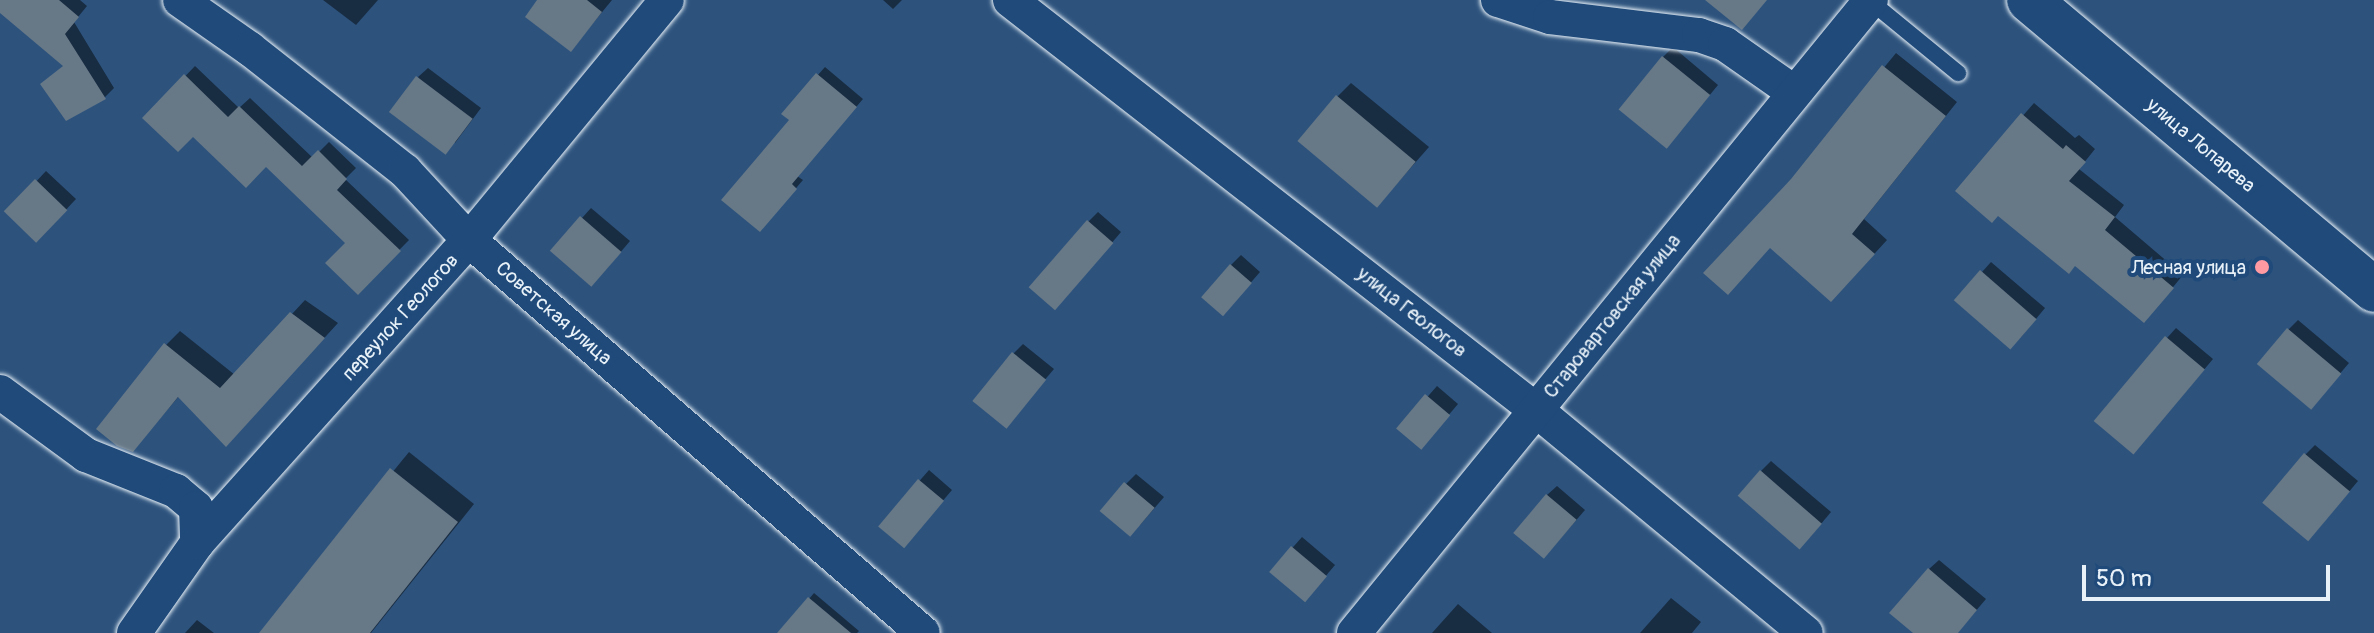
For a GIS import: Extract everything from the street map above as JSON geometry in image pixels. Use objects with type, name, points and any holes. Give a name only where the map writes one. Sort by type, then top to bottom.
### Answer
[{"type":"main road","name":"улица Лопарева","points":[[2029,0],[2374,290]]},
{"type":"street","name":"Советская улица","points":[[180,0],[250,49],[405,171],[469,240],[923,633]]},
{"type":"street","name":"переулок Геологов","points":[[134,633],[197,543],[469,240],[667,0]]},
{"type":"street","name":"улица Геологов","points":[[1010,0],[1536,410],[1806,633]]},
{"type":"street","points":[[1498,0],[1550,17],[1699,35],[1725,44],[1795,93]]},
{"type":"street","name":"Старовартовская улица","points":[[1354,633],[1871,0]]},
{"type":"street","points":[[0,392],[86,455],[176,491],[196,508],[197,543]]},
{"type":"lane","points":[[1871,0],[1958,73]]},
{"type":"building","points":[[0,0],[59,0],[79,17],[65,34],[106,99],[66,121],[40,84],[63,66],[0,13]]},
{"type":"building","points":[[537,0],[587,0],[602,12],[571,52],[525,17]]},
{"type":"building","points":[[1705,0],[1767,0],[1742,30]]},
{"type":"building","points":[[1662,56],[1710,95],[1667,149],[1619,110]]},
{"type":"building","points":[[1882,65],[1946,116],[1852,234],[1875,254],[1831,302],[1770,248],[1728,295],[1703,273],[1791,179]]},
{"type":"building","points":[[816,73],[857,107],[792,184],[797,189],[760,232],[721,200],[789,120],[781,114]]},
{"type":"building","points":[[184,74],[228,117],[239,106],[302,166],[318,150],[347,179],[337,190],[401,251],[358,295],[325,263],[345,243],[266,167],[246,188],[193,137],[178,152],[142,118]]},
{"type":"building","points":[[416,76],[473,119],[446,155],[389,112]]},
{"type":"building","points":[[1336,95],[1416,162],[1377,208],[1297,141]]},
{"type":"building","points":[[2021,113],[2063,149],[2066,145],[2086,162],[2069,181],[2115,217],[2105,230],[2174,288],[2144,323],[2075,266],[2069,274],[1998,216],[1992,223],[1955,191]]},
{"type":"building","points":[[35,179],[67,210],[36,243],[4,211]]},
{"type":"building","points":[[580,216],[622,252],[591,287],[550,251]]},
{"type":"building","points":[[1087,220],[1113,243],[1055,310],[1029,287]]},
{"type":"building","points":[[1230,264],[1252,283],[1223,316],[1201,297]]},
{"type":"building","points":[[1980,270],[2037,319],[2010,349],[1954,300]]},
{"type":"building","points":[[290,312],[325,338],[226,447],[178,397],[133,452],[117,446],[96,429],[164,343],[220,388]]},
{"type":"building","points":[[2287,328],[2341,374],[2311,410],[2257,364]]},
{"type":"building","points":[[2165,336],[2205,369],[2133,454],[2094,421]]},
{"type":"building","points":[[1012,352],[1046,380],[1007,429],[972,401]]},
{"type":"building","points":[[1425,394],[1450,415],[1421,450],[1396,428]]},
{"type":"building","points":[[2304,453],[2350,492],[2308,541],[2262,503]]},
{"type":"building","points":[[390,468],[458,522],[370,633],[259,633]]},
{"type":"building","points":[[1760,470],[1822,524],[1800,549],[1738,496]]},
{"type":"building","points":[[918,479],[944,501],[904,548],[878,526]]},
{"type":"building","points":[[1124,482],[1155,508],[1130,537],[1100,511]]},
{"type":"building","points":[[1546,494],[1577,520],[1544,559],[1513,533]]},
{"type":"building","points":[[1291,546],[1327,576],[1305,602],[1269,572]]},
{"type":"building","points":[[1928,568],[1977,610],[1958,633],[1913,633],[1889,613]]},
{"type":"building","points":[[808,597],[851,633],[777,633]]},
{"type":"place","name":"Лесная улица","points":[[2262,267]]}]
